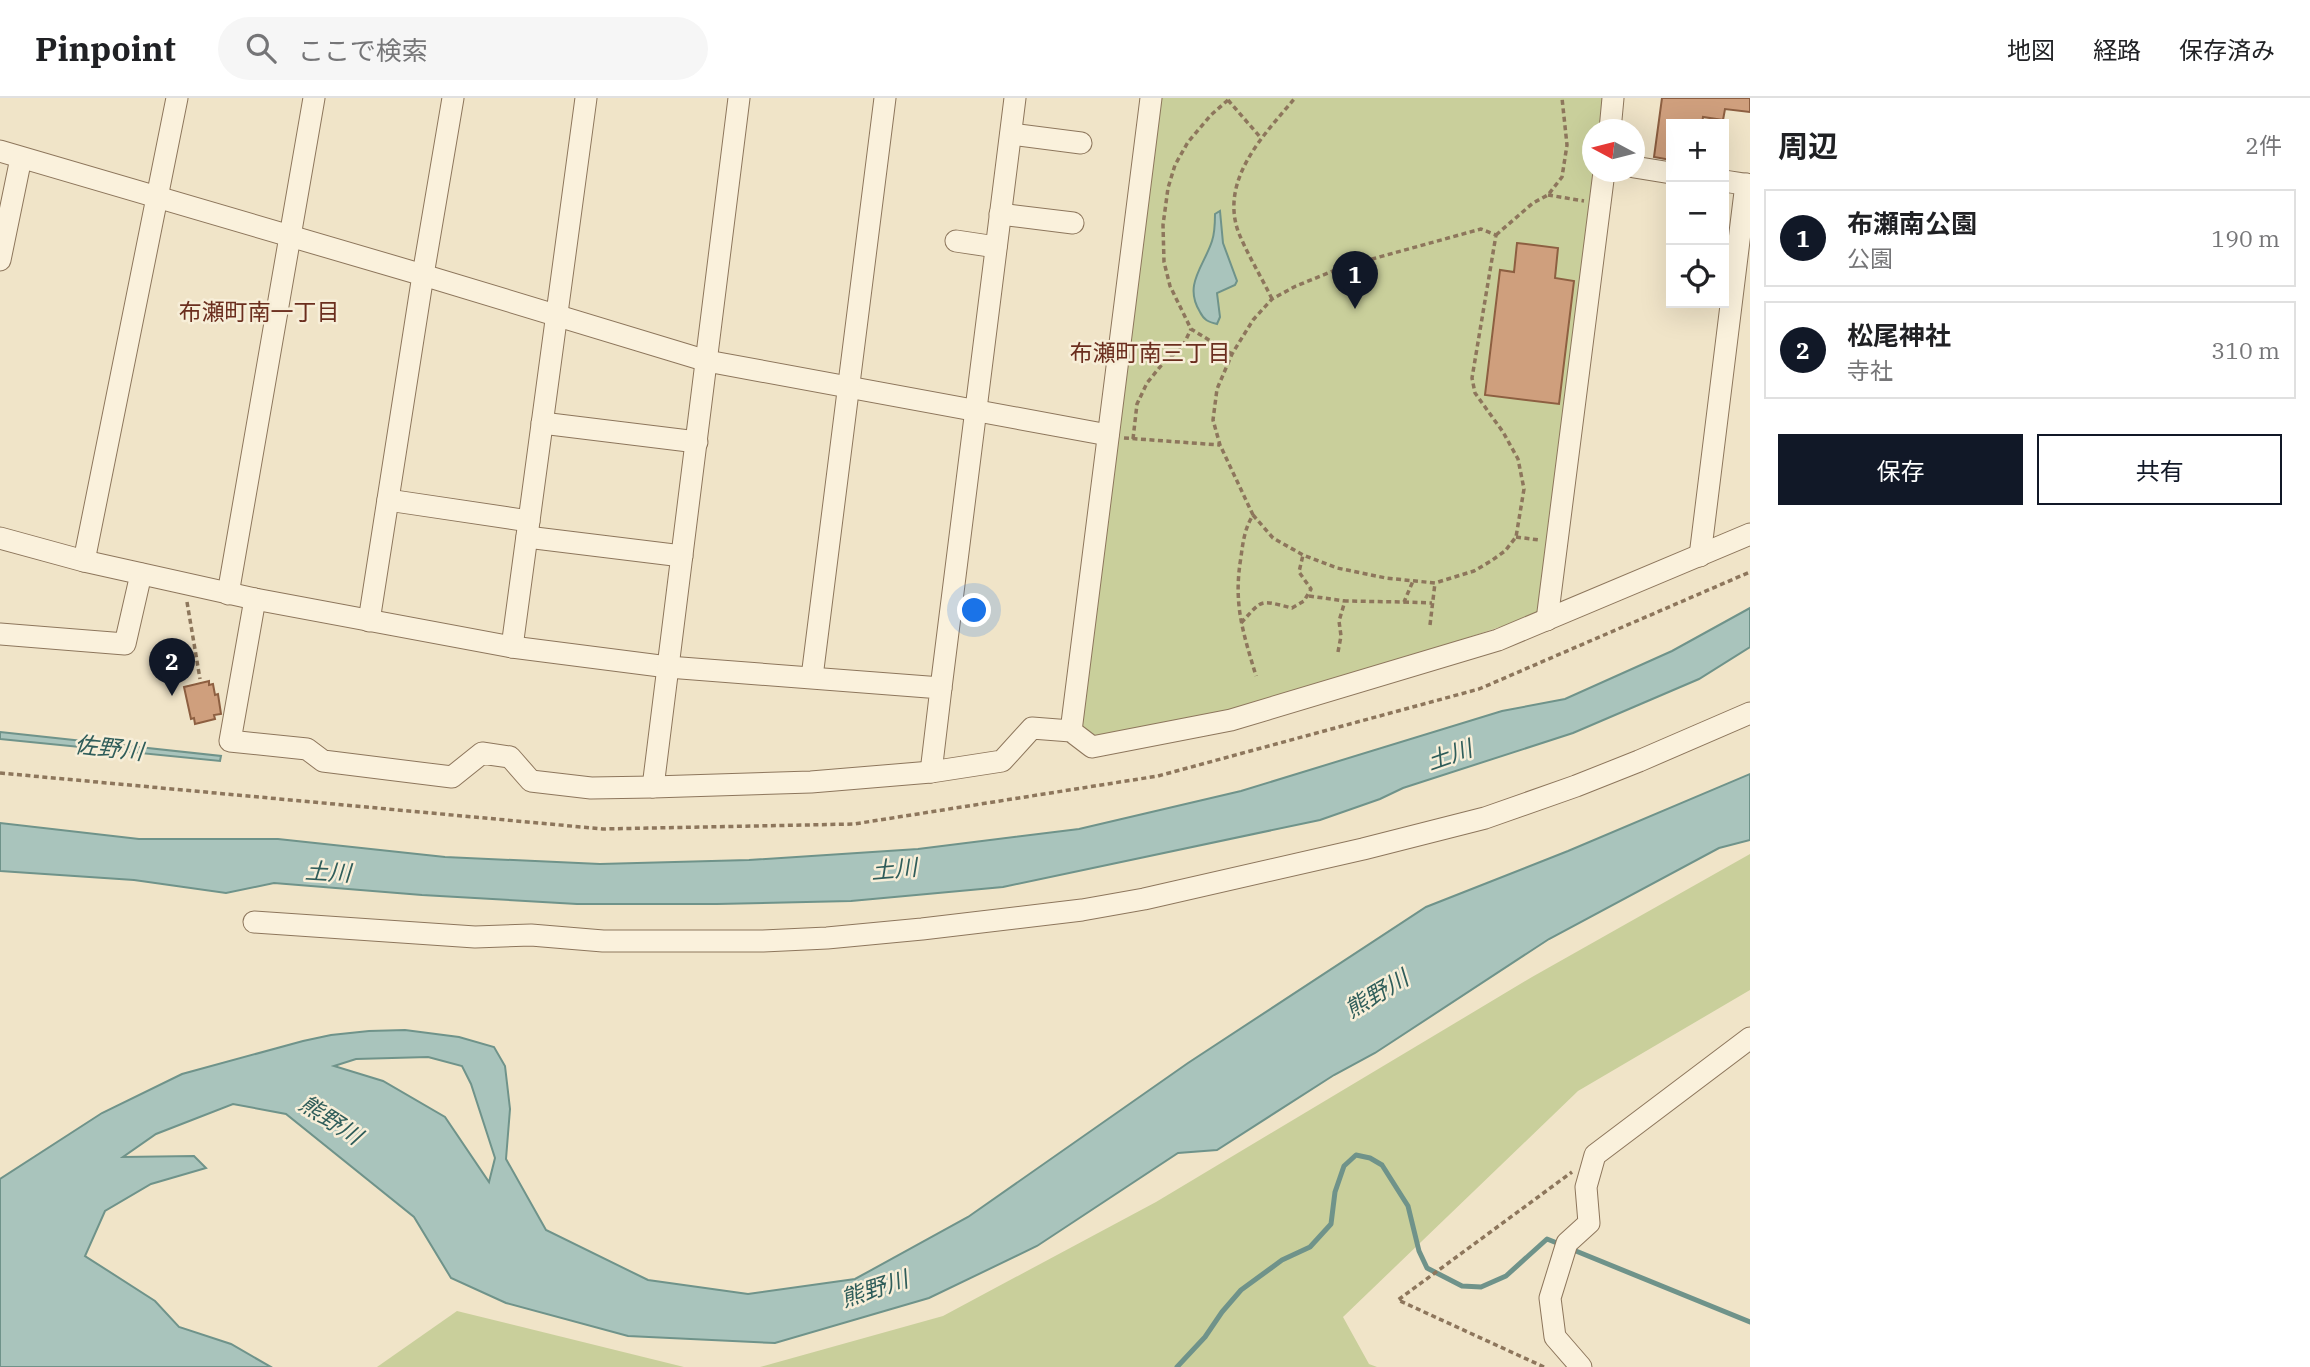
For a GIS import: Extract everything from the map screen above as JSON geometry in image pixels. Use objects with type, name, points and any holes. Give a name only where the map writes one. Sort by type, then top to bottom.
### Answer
[{"type":"street","points":[[84,561],[177,98]]},
{"type":"street","points":[[228,594],[314,98]]},
{"type":"street","points":[[369,621],[453,98]]},
{"type":"street","points":[[512,647],[586,98]]},
{"type":"street","points":[[653,787],[739,98]]},
{"type":"street","points":[[812,677],[885,98]]},
{"type":"street","points":[[931,772],[1015,98]]},
{"type":"street","points":[[1071,731],[1151,98]]},
{"type":"street","points":[[1611,119],[1614,98]]},
{"type":"street","points":[[1011,134],[1081,143]]},
{"type":"street","points":[[0,151],[707,361],[1108,435]]},
{"type":"street","points":[[0,260],[21,158]]},
{"type":"street","points":[[1645,169],[1666,172]]},
{"type":"street","points":[[1547,620],[1597,197],[1601,182]]},
{"type":"street","points":[[1700,556],[1748,185],[1729,182]]},
{"type":"street","points":[[1000,214],[1073,223]]},
{"type":"street","points":[[956,241],[996,247]]},
{"type":"street","points":[[542,423],[697,442]]},
{"type":"street","points":[[388,499],[528,529],[682,556]]},
{"type":"street","points":[[255,599],[230,741],[307,749],[323,761],[452,777],[482,753],[510,757],[531,781],[591,788],[811,782],[931,772],[1002,761],[1032,728],[1071,731],[1092,747],[1207,720],[1231,720],[1323,687],[1440,651],[1498,640],[1750,534]]},
{"type":"street","points":[[0,538],[84,561],[228,594],[512,647],[668,667],[941,688]]},
{"type":"street","points":[[0,634],[125,644],[141,574]]},
{"type":"street","points":[[254,922],[475,937],[531,935],[603,941],[762,941],[827,938],[1082,910],[1144,899],[1350,852],[1485,818],[1576,786],[1750,713]]},
{"type":"street","points":[[1581,1367],[1555,1337],[1550,1297],[1567,1243],[1589,1223],[1586,1187],[1595,1154],[1750,1038]]},
{"type":"path","points":[[1272,299],[1238,229],[1235,204],[1239,180],[1247,158],[1295,98]]},
{"type":"path","points":[[1496,235],[1481,229],[1343,267],[1272,299],[1254,320],[1231,354],[1217,389],[1213,420],[1220,446],[1253,514],[1273,538],[1303,555],[1337,568],[1385,578],[1435,583],[1474,571],[1505,551],[1517,537],[1524,489],[1518,459],[1503,432],[1475,393],[1472,378],[1496,235],[1533,203],[1548,195],[1562,177],[1567,145],[1562,98]]},
{"type":"path","points":[[1231,354],[1191,328],[1170,286],[1164,262],[1163,225],[1168,188],[1175,165],[1188,142],[1228,99],[1261,138]]},
{"type":"path","points":[[1548,195],[1597,197]]},
{"type":"path","points":[[1191,328],[1182,348],[1164,362],[1147,383],[1137,404],[1133,439],[1220,446]]},
{"type":"path","points":[[1253,514],[1245,528],[1237,582],[1237,604],[1256,676]]},
{"type":"path","points":[[1241,623],[1260,602],[1267,601],[1292,608],[1309,596],[1311,589],[1299,572],[1303,555]]},
{"type":"path","points":[[1404,602],[1413,580]]},
{"type":"path","points":[[184,583],[200,679]]},
{"type":"path","points":[[1430,625],[1435,583]]},
{"type":"path","points":[[1309,596],[1345,601],[1432,604]]},
{"type":"path","points":[[1338,652],[1339,621],[1345,601]]},
{"type":"path","points":[[1544,1367],[1398,1300],[1595,1154]]},
{"type":"green space","points":[[1159,98],[1605,98],[1602,119],[1582,119],[1582,182],[1595,182],[1539,614],[1319,687],[1192,721],[1094,741],[1078,724]]},
{"type":"green space","points":[[1750,854],[1750,990],[1578,1091],[1343,1317],[1369,1364],[1377,1367],[760,1367],[943,1316],[1156,1202],[1532,977]]},
{"type":"green space","points":[[457,1311],[684,1367],[377,1367]]},
{"type":"water","points":[[1220,211],[1223,243],[1237,281],[1235,285],[1217,293],[1220,317],[1217,324],[1203,317],[1195,302],[1194,284],[1213,238],[1215,214]]},
{"type":"water","name":"土川","points":[[1750,608],[1750,647],[1699,679],[1573,733],[1403,788],[1320,820],[1003,887],[851,901],[577,904],[274,883],[226,893],[134,880],[0,871],[0,823],[139,839],[278,839],[445,857],[600,864],[749,860],[918,849],[1079,829],[1241,791],[1502,711],[1565,699],[1672,651]]},
{"type":"water","name":"佐野川","points":[[0,732],[221,756],[220,761],[0,739]]},
{"type":"water","name":"熊野川","points":[[1750,774],[1750,840],[1719,848],[1549,939],[1375,1053],[1334,1075],[1217,1150],[1178,1153],[1037,1246],[929,1298],[775,1343],[628,1336],[506,1303],[451,1278],[414,1217],[286,1114],[233,1104],[156,1134],[123,1157],[194,1156],[206,1168],[151,1184],[105,1211],[85,1256],[155,1301],[179,1327],[231,1344],[271,1367],[0,1367],[0,1179],[102,1113],[182,1074],[303,1041],[369,1031],[405,1030],[459,1037],[494,1047],[505,1066],[510,1109],[506,1159],[546,1230],[648,1280],[748,1294],[855,1279],[968,1217],[1188,1063],[1426,907],[1568,851]],"holes":[[[428,1057],[462,1066],[471,1084],[495,1158],[489,1182],[445,1117],[383,1081],[334,1066],[356,1059]]]},
{"type":"building","points":[[1662,98],[1750,98],[1750,112],[1725,109],[1723,119],[1666,119],[1666,159],[1654,157]]},
{"type":"building","points":[[1517,243],[1558,248],[1555,278],[1574,281],[1559,404],[1485,395],[1500,270],[1514,272]]},
{"type":"building","points":[[209,681],[209,685],[213,684],[215,695],[218,694],[221,714],[214,715],[215,719],[195,724],[194,718],[191,719],[184,687]]},
{"type":"waterway","points":[[1177,1367],[1205,1337],[1241,1290],[1282,1260],[1310,1247],[1331,1224],[1335,1192],[1344,1166],[1356,1155],[1370,1158],[1382,1165],[1408,1206],[1419,1251],[1427,1268],[1462,1286],[1481,1287],[1506,1276],[1547,1239],[1562,1245]]},
{"type":"waterway","points":[[1571,1249],[1750,1322]]},
{"type":"place","name":"布瀬南公園","points":[[1355,309]]},
{"type":"place","name":"松尾神社","points":[[172,696]]},
{"type":"district","name":"布瀬町南一丁目","points":[[259,311]]},
{"type":"district","name":"布瀬町南三丁目","points":[[1150,352]]}]
